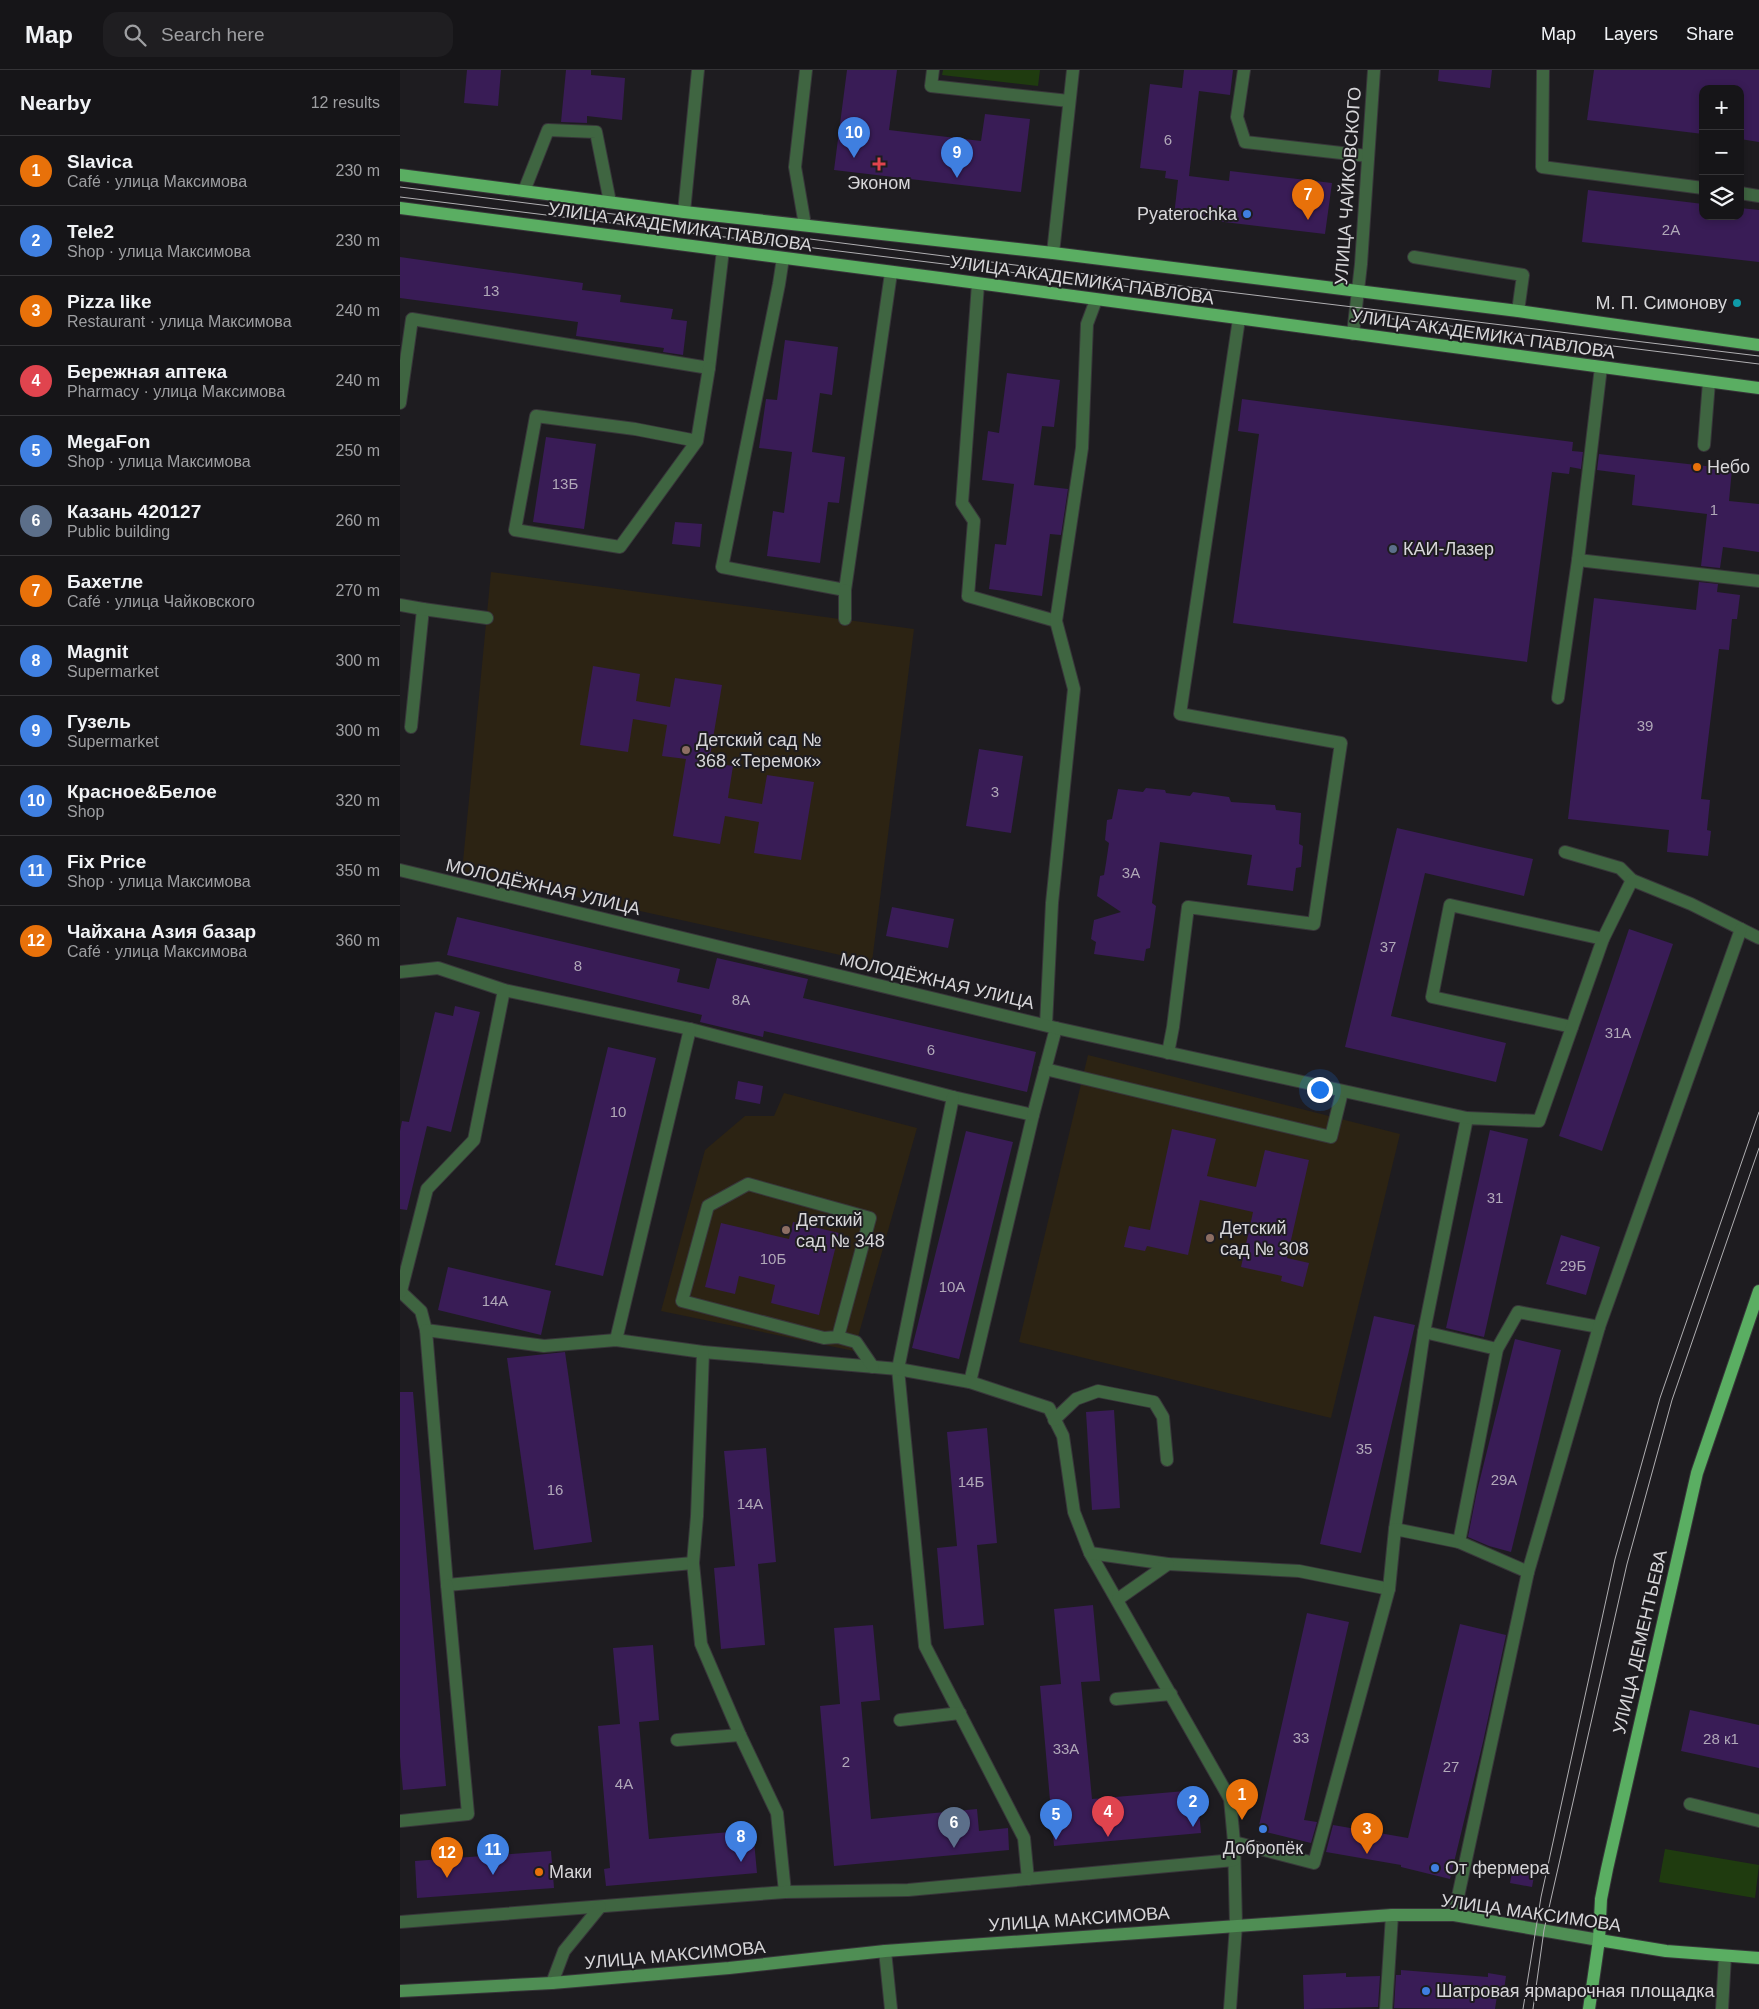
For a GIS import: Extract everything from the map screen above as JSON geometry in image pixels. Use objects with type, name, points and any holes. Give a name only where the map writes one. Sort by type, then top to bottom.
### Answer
[{"type":"main road","name":"УЛИЦА АКАДЕМИКА ПАВЛОВА","points":[[400,176],[684,212],[1053,252],[1759,345]]},
{"type":"main road","name":"УЛИЦА АКАДЕМИКА ПАВЛОВА","points":[[400,208],[940,278],[1759,388]]},
{"type":"main road","name":"УЛИЦА ДЕМЕНТЬЕВА","points":[[1589,2009],[1600,1940],[1601,1899],[1607,1869],[1697,1473],[1759,1292]]},
{"type":"main road","name":"УЛИЦА МАКСИМОВА","points":[[400,1991],[552,1983],[729,1968],[885,1951],[1392,1915],[1454,1916],[1666,1951],[1759,1958]]},
{"type":"street","points":[[684,212],[698,70]]},
{"type":"street","points":[[805,225],[795,167],[806,70]]},
{"type":"street","points":[[933,70],[931,86],[1069,101]]},
{"type":"street","points":[[1053,252],[1073,70]]},
{"type":"street","points":[[1244,70],[1237,117],[1245,142],[1368,156]]},
{"type":"street","name":"УЛИЦА ЧАЙКОВСКОГО","points":[[1353,334],[1358,291],[1374,70]]},
{"type":"street","points":[[1543,70],[1542,167],[1699,187]]},
{"type":"street","points":[[524,191],[548,130],[596,132],[610,202]]},
{"type":"street","points":[[1744,194],[1759,196]]},
{"type":"street","points":[[697,441],[635,429],[536,416],[516,530],[620,547],[697,441],[709,368],[723,250]]},
{"type":"street","points":[[1414,257],[1523,275],[1518,312]]},
{"type":"street","points":[[783,258],[722,567],[845,590]]},
{"type":"street","points":[[845,620],[845,590],[891,273]]},
{"type":"street","points":[[978,284],[962,503],[974,521],[968,596],[1056,621]]},
{"type":"street","points":[[970,1382],[1045,1070],[1051,1027],[1052,903],[1074,689],[1056,621],[1082,448],[1087,324],[1096,300]]},
{"type":"street","points":[[400,404],[406,318],[709,368]]},
{"type":"street","points":[[1168,1053],[1173,1028],[1188,907],[1314,924],[1341,743],[1180,714],[1239,319]]},
{"type":"street","points":[[1558,698],[1578,560],[1601,367]]},
{"type":"street","points":[[1704,445],[1709,382]]},
{"type":"street","points":[[1578,560],[1759,581]]},
{"type":"street","points":[[400,605],[487,618]]},
{"type":"street","points":[[411,726],[423,609]]},
{"type":"street","points":[[1565,852],[1620,868],[1632,880],[1691,904],[1759,938]]},
{"type":"street","name":"МОЛОДЁЖНАЯ УЛИЦА","points":[[400,870],[1051,1027],[1467,1118],[1539,1121],[1572,1027]]},
{"type":"street","points":[[1603,939],[1450,905],[1432,997],[1572,1027],[1603,939],[1632,880]]},
{"type":"street","points":[[1454,1916],[1528,1572],[1599,1327],[1741,929]]},
{"type":"street","points":[[400,972],[438,968],[504,990],[690,1029],[953,1097],[1033,1115]]},
{"type":"street","points":[[400,1821],[468,1814],[426,1330],[421,1311],[401,1291],[428,1189],[474,1140],[504,990]]},
{"type":"street","points":[[616,1340],[690,1029]]},
{"type":"street","points":[[1045,1070],[1331,1137],[1342,1092]]},
{"type":"street","points":[[953,1097],[898,1369],[925,1646],[1024,1838],[1028,1879]]},
{"type":"street","points":[[1234,1842],[1314,1863],[1389,1589],[1395,1529],[1424,1332],[1467,1118]]},
{"type":"street","points":[[838,1337],[870,1218],[748,1184],[708,1206],[682,1301],[824,1338],[838,1337],[856,1342],[873,1367]]},
{"type":"street","points":[[1459,1542],[1497,1349],[1518,1312],[1599,1327]]},
{"type":"street","points":[[426,1330],[544,1346],[616,1340],[702,1352],[898,1369],[970,1382],[1049,1408],[1063,1436],[1074,1512],[1090,1553],[1118,1599],[1230,1799],[1234,1842],[1236,1925],[1230,2009]]},
{"type":"street","points":[[1424,1332],[1497,1349]]},
{"type":"street","points":[[702,1352],[697,1516],[693,1563],[701,1644],[740,1735],[777,1813],[785,1892]]},
{"type":"street","points":[[1054,1420],[1076,1399],[1098,1391],[1154,1402],[1163,1417],[1167,1460]]},
{"type":"street","points":[[1395,1529],[1459,1542],[1528,1572]]},
{"type":"street","points":[[1090,1553],[1168,1564],[1299,1571],[1389,1589]]},
{"type":"street","points":[[447,1585],[693,1563]]},
{"type":"street","points":[[1118,1599],[1168,1564]]},
{"type":"street","points":[[1116,1699],[1171,1694]]},
{"type":"street","points":[[900,1720],[960,1714]]},
{"type":"street","points":[[677,1740],[740,1735]]},
{"type":"street","points":[[1690,1804],[1759,1821]]},
{"type":"street","points":[[400,1922],[785,1892],[908,1890],[1234,1860]]},
{"type":"street","points":[[552,1983],[564,1951],[600,1907]]},
{"type":"street","points":[[1386,2009],[1392,1915]]},
{"type":"street","points":[[885,1951],[891,2009]]},
{"type":"street","points":[[1722,2009],[1726,1956]]},
{"type":"shaded area","name":"Детский сад № 368 «Теремок»","points":[[491,572],[914,629],[872,962],[462,872]]},
{"type":"shaded area","name":"Детский сад № 308","points":[[1088,1055],[1400,1134],[1331,1418],[1019,1342]]},
{"type":"shaded area","name":"Детский сад № 348","points":[[784,1093],[917,1128],[854,1351],[661,1311],[705,1150],[745,1116],[774,1116]]},
{"type":"green space","points":[[943,70],[1040,70],[1038,86],[942,75]]},
{"type":"green space","points":[[1665,1849],[1759,1865],[1755,1898],[1659,1882]]},
{"type":"building","points":[[467,70],[501,70],[498,106],[464,103]]},
{"type":"building","points":[[566,70],[591,70],[591,75],[625,78],[622,120],[587,116],[587,123],[561,122]]},
{"type":"building","points":[[847,70],[897,70],[889,130],[981,141],[985,114],[1030,119],[1021,192],[834,170]]},
{"type":"building","points":[[1184,70],[1233,70],[1230,95],[1199,91],[1189,176],[1229,181],[1230,171],[1332,183],[1325,234],[1174,216],[1178,180],[1165,178],[1166,171],[1140,168],[1150,84],[1182,88]]},
{"type":"building","points":[[1439,70],[1492,70],[1490,88],[1438,81]]},
{"type":"building","points":[[1594,70],[1759,70],[1759,142],[1744,140],[1744,85],[1699,85],[1699,134],[1587,120]]},
{"type":"building","points":[[1588,190],[1699,204],[1699,220],[1744,220],[1744,208],[1759,210],[1759,262],[1582,242]]},
{"type":"building","points":[[400,257],[583,283],[582,290],[621,295],[620,302],[673,309],[671,319],[687,321],[683,355],[663,352],[664,348],[576,336],[578,322],[400,298]]},
{"type":"building","points":[[785,340],[838,347],[832,395],[820,393],[812,452],[845,457],[839,503],[828,502],[820,563],[767,556],[773,511],[784,513],[792,452],[759,448],[766,399],[777,400]]},
{"type":"building","points":[[1007,373],[1060,380],[1054,427],[1042,426],[1034,485],[1068,489],[1061,535],[1050,534],[1042,596],[989,589],[995,544],[1006,545],[1014,484],[982,480],[988,431],[999,433]]},
{"type":"building","name":"КАИ-Лазер","points":[[1242,399],[1573,442],[1572,451],[1583,452],[1581,469],[1570,467],[1569,474],[1552,472],[1527,662],[1233,623],[1259,434],[1238,431]]},
{"type":"building","points":[[546,437],[596,444],[584,529],[533,522]]},
{"type":"building","points":[[1599,454],[1732,469],[1729,501],[1759,504],[1759,552],[1723,547],[1720,568],[1701,566],[1707,514],[1632,505],[1635,475],[1597,470]]},
{"type":"building","points":[[675,522],[702,524],[700,547],[672,544]]},
{"type":"building","points":[[1699,582],[1718,584],[1717,592],[1740,595],[1737,619],[1732,619],[1729,650],[1719,649],[1701,799],[1710,800],[1707,830],[1711,831],[1708,856],[1667,852],[1669,830],[1568,819],[1594,598],[1696,610]]},
{"type":"building","points":[[593,666],[640,674],[636,701],[670,707],[675,678],[722,685],[709,762],[733,766],[728,798],[762,804],[767,775],[814,782],[801,860],[754,853],[759,822],[725,816],[720,844],[673,836],[686,759],[662,756],[667,725],[633,719],[628,752],[580,745]]},
{"type":"building","points":[[979,749],[1023,756],[1011,833],[966,826]]},
{"type":"building","points":[[1146,788],[1190,796],[1193,792],[1229,797],[1231,802],[1275,805],[1276,810],[1301,813],[1299,844],[1303,846],[1301,867],[1296,868],[1293,891],[1247,885],[1252,855],[1160,842],[1152,903],[1156,906],[1150,948],[1146,949],[1144,961],[1094,954],[1096,942],[1091,939],[1094,920],[1121,912],[1097,896],[1100,876],[1104,875],[1109,843],[1105,840],[1107,820],[1112,819],[1118,789],[1143,792]]},
{"type":"building","points":[[1397,828],[1533,859],[1524,896],[1425,873],[1391,1016],[1506,1043],[1496,1082],[1345,1047]]},
{"type":"building","points":[[892,907],[954,919],[948,948],[886,936]]},
{"type":"building","points":[[457,917],[680,969],[677,982],[709,989],[717,958],[808,979],[803,998],[1036,1052],[1027,1092],[764,1031],[763,1037],[700,1022],[702,1015],[447,955]]},
{"type":"building","points":[[1629,929],[1673,944],[1602,1151],[1559,1136]]},
{"type":"building","points":[[455,1006],[480,1012],[451,1132],[427,1126],[407,1210],[400,1209],[400,1131],[402,1121],[409,1122],[435,1012],[453,1016]]},
{"type":"building","points":[[608,1047],[656,1058],[603,1276],[555,1265]]},
{"type":"building","points":[[738,1081],[763,1086],[760,1104],[735,1099]]},
{"type":"building","points":[[1172,1129],[1216,1139],[1207,1176],[1256,1187],[1265,1150],[1309,1160],[1287,1258],[1309,1263],[1303,1287],[1281,1281],[1282,1276],[1241,1267],[1253,1212],[1200,1200],[1188,1255],[1147,1246],[1145,1251],[1124,1247],[1129,1226],[1150,1230]]},
{"type":"building","points":[[1490,1130],[1528,1139],[1484,1337],[1446,1328]]},
{"type":"building","points":[[966,1131],[1013,1142],[959,1359],[912,1348]]},
{"type":"building","points":[[793,1222],[839,1233],[819,1315],[771,1303],[775,1285],[739,1276],[735,1294],[705,1287],[721,1223],[789,1239]]},
{"type":"building","points":[[1561,1235],[1600,1247],[1586,1295],[1546,1284]]},
{"type":"building","points":[[448,1267],[551,1291],[541,1335],[438,1310]]},
{"type":"building","points":[[1374,1316],[1415,1325],[1361,1553],[1320,1544]]},
{"type":"building","points":[[1515,1339],[1561,1350],[1511,1552],[1489,1546],[1468,1537],[1477,1491]]},
{"type":"building","points":[[565,1352],[592,1542],[534,1550],[507,1358]]},
{"type":"building","points":[[400,1392],[413,1392],[446,1786],[403,1790],[400,1757]]},
{"type":"building","points":[[1114,1410],[1120,1508],[1092,1510],[1086,1412]]},
{"type":"building","points":[[987,1428],[997,1543],[977,1545],[984,1625],[944,1629],[937,1548],[957,1546],[947,1432]]},
{"type":"building","points":[[766,1448],[776,1562],[758,1564],[765,1645],[721,1649],[714,1568],[735,1566],[724,1451]]},
{"type":"building","points":[[1093,1605],[1100,1681],[1081,1682],[1092,1799],[1197,1790],[1201,1833],[1054,1846],[1040,1686],[1061,1684],[1054,1609]]},
{"type":"building","points":[[1307,1613],[1349,1622],[1304,1820],[1317,1822],[1311,1843],[1258,1830]]},
{"type":"building","points":[[1460,1624],[1506,1635],[1483,1742],[1450,1879],[1401,1867],[1401,1865],[1326,1852],[1333,1825],[1408,1838]]},
{"type":"building","points":[[873,1625],[880,1700],[861,1702],[871,1819],[977,1809],[979,1831],[1008,1828],[1009,1850],[834,1866],[820,1706],[840,1704],[834,1628]]},
{"type":"building","points":[[653,1645],[659,1720],[639,1722],[649,1839],[753,1830],[757,1873],[606,1886],[604,1869],[610,1868],[598,1726],[620,1724],[613,1648]]},
{"type":"building","points":[[1690,1710],[1759,1725],[1759,1768],[1681,1751]]},
{"type":"building","points":[[551,1851],[554,1888],[417,1898],[415,1861]]},
{"type":"building","points":[[1513,1867],[1535,1871],[1532,1887],[1510,1883]]},
{"type":"building","points":[[1401,1970],[1488,1977],[1488,1973],[1506,1976],[1503,1997],[1497,1996],[1495,2009],[1394,2008],[1396,1975],[1401,1975]]},
{"type":"building","points":[[1346,1973],[1346,1977],[1380,1976],[1378,2007],[1304,2009],[1303,1975]]},
{"type":"tram line","points":[[400,187],[1212,290],[1759,356]]},
{"type":"tram line","points":[[400,197],[1139,288]]},
{"type":"tram line","points":[[1353,314],[1759,364]]},
{"type":"tram line","points":[[1523,2009],[1541,1897],[1615,1559],[1660,1398],[1759,1112]]},
{"type":"tram line","points":[[1533,2009],[1544,1930],[1627,1564],[1672,1400],[1759,1148]]},
{"type":"place","name":"Красное&Белое","points":[[854,158]]},
{"type":"place","name":"Эконом","points":[[879,164]]},
{"type":"place","name":"Гузель","points":[[957,178]]},
{"type":"place","name":"Pyaterochka","points":[[1247,214]]},
{"type":"place","name":"Бахетле","points":[[1308,220]]},
{"type":"place","name":"М. П. Симонову","points":[[1737,303]]},
{"type":"place","name":"Небо","points":[[1697,467]]},
{"type":"place","name":"КАИ-Лазер","points":[[1393,549]]},
{"type":"place","name":"Детский сад № 368 «Теремок»","points":[[686,750]]},
{"type":"place","name":"Детский сад № 348","points":[[786,1230]]},
{"type":"place","name":"Детский сад № 308","points":[[1210,1238]]},
{"type":"place","name":"Slavica","points":[[1242,1820]]},
{"type":"place","name":"Tele2","points":[[1193,1827]]},
{"type":"place","name":"Добропёк","points":[[1263,1829]]},
{"type":"place","name":"Бережная аптека","points":[[1108,1837]]},
{"type":"place","name":"MegaFon","points":[[1056,1840]]},
{"type":"place","name":"Казань 420127","points":[[954,1848]]},
{"type":"place","name":"Pizza like","points":[[1367,1854]]},
{"type":"place","name":"Magnit","points":[[741,1862]]},
{"type":"place","name":"От фермера","points":[[1435,1868]]},
{"type":"place","name":"Маки","points":[[539,1872]]},
{"type":"place","name":"Fix Price","points":[[493,1875]]},
{"type":"place","name":"Чайхана Азия базар","points":[[447,1878]]},
{"type":"place","name":"Шатровая ярмарочная площадка","points":[[1426,1991]]}]
